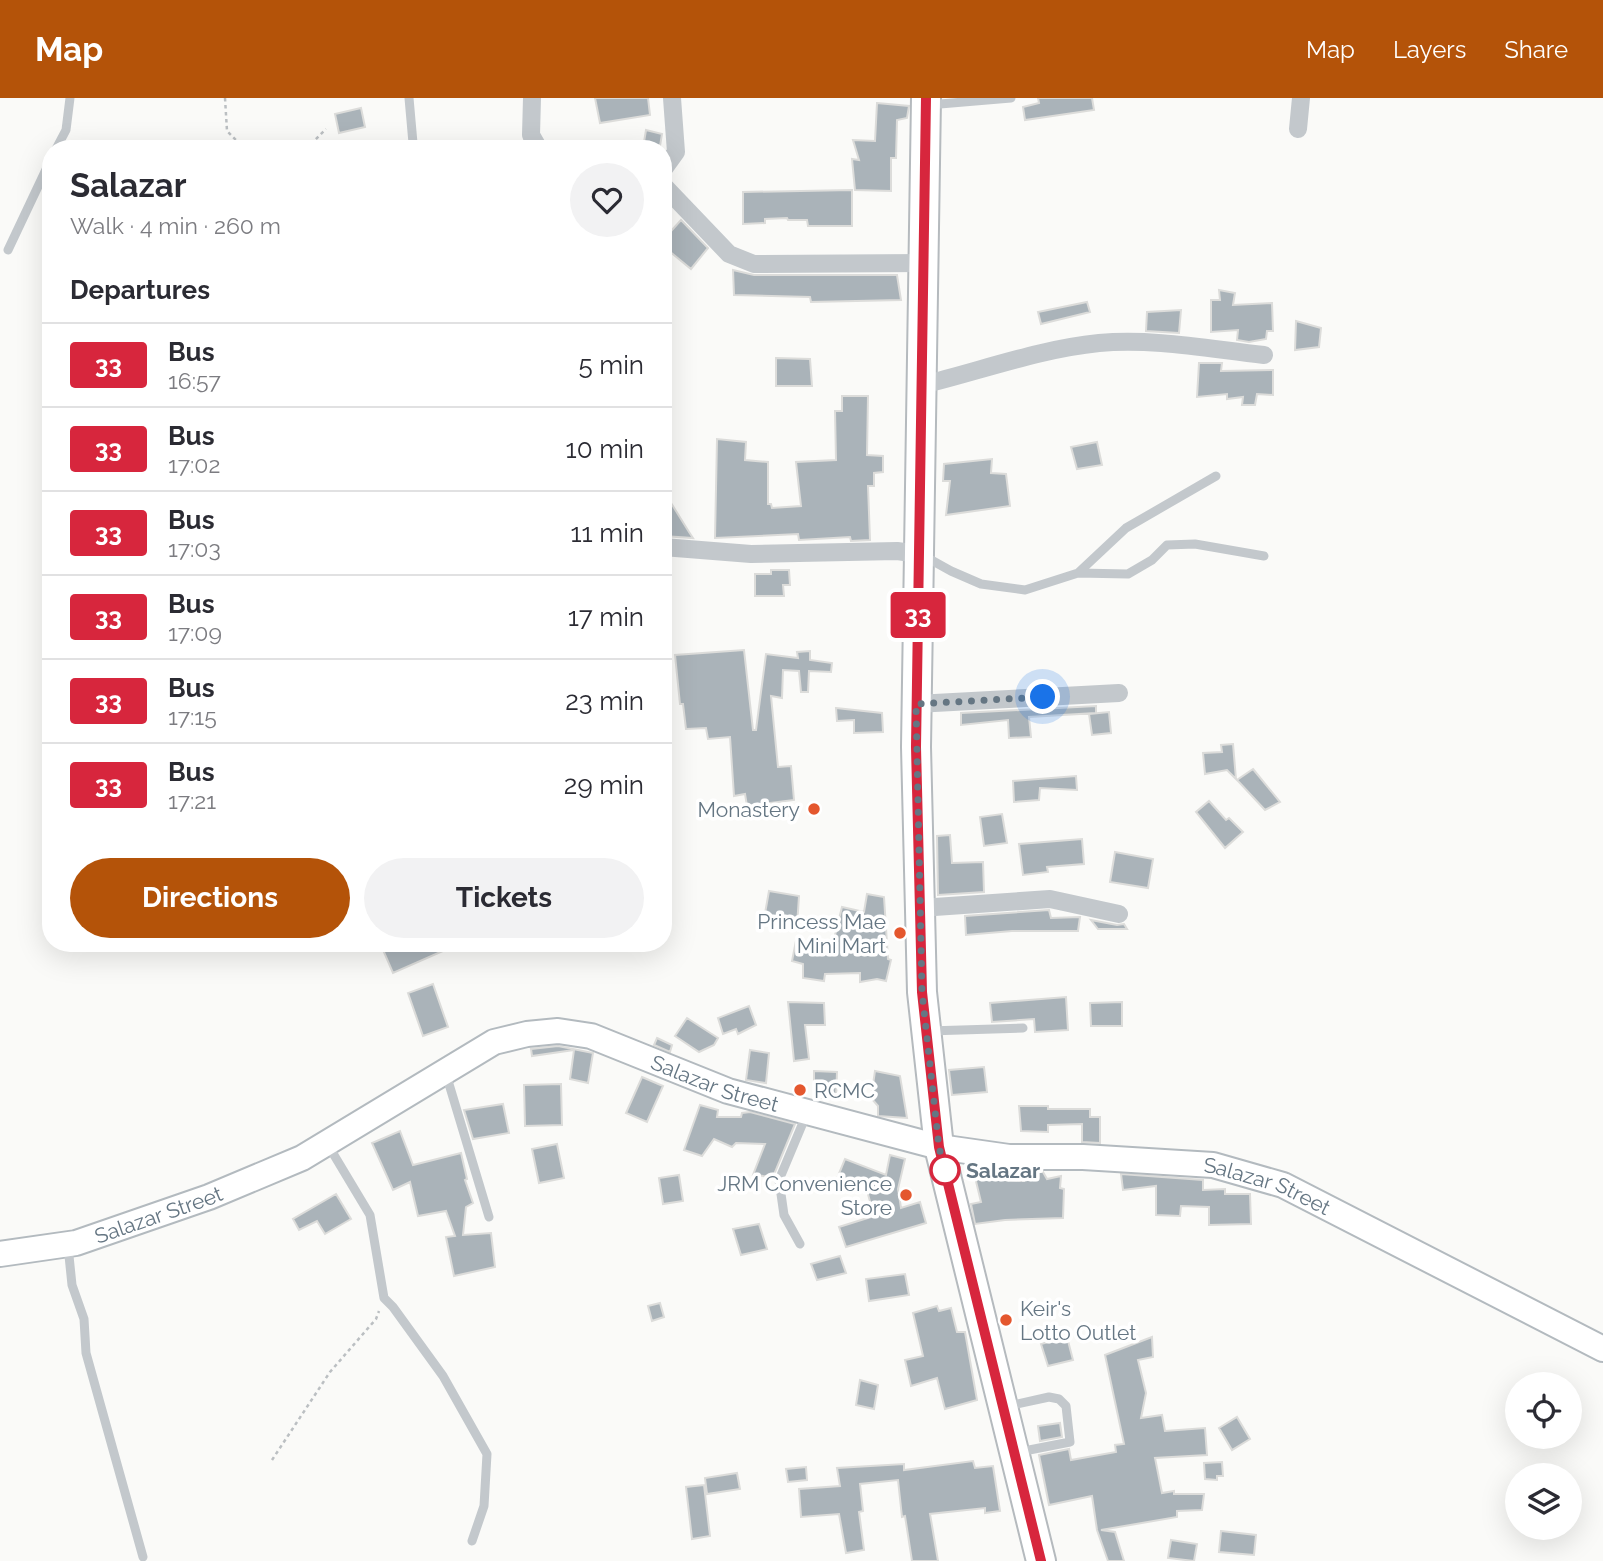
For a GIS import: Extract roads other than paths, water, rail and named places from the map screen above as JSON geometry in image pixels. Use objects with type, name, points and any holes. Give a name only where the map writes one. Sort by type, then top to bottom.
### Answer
[{"type":"main road","points":[[926,102],[916,704],[922,992],[939,1147],[1041,1561]]},
{"type":"street","points":[[532,98],[531,135],[534,140]]},
{"type":"street","points":[[672,98],[676,152],[672,158]]},
{"type":"street","points":[[1298,129],[1301,98]]},
{"type":"street","points":[[672,194],[729,254],[754,264],[924,263]]},
{"type":"street","points":[[922,385],[1055,350],[1100,343],[1149,342],[1264,355]]},
{"type":"street","points":[[672,548],[751,554],[897,551],[919,554]]},
{"type":"street","points":[[916,704],[1119,693]]},
{"type":"street","points":[[920,908],[1050,899],[1119,914]]},
{"type":"street","name":"Salazar Street","points":[[0,1254],[68,1244],[209,1197],[302,1158],[494,1042],[527,1034],[558,1031],[591,1036],[727,1091],[939,1147],[1009,1157],[1083,1157],[1213,1165],[1283,1185],[1603,1349]]},
{"type":"lane","points":[[61,140],[66,130],[70,98]]},
{"type":"lane","points":[[409,98],[413,140]]},
{"type":"lane","points":[[926,102],[1011,98]]},
{"type":"lane","points":[[8,250],[42,178]]},
{"type":"lane","points":[[1078,573],[1126,528],[1216,476]]},
{"type":"lane","points":[[919,554],[981,584],[1025,590],[1078,573],[1128,574],[1152,560],[1167,545],[1195,544],[1264,556]]},
{"type":"lane","points":[[926,1031],[1023,1028]]},
{"type":"lane","points":[[445,1071],[489,1217]]},
{"type":"lane","points":[[800,1244],[784,1215],[779,1180],[807,1113]]},
{"type":"lane","points":[[327,1144],[370,1215],[384,1298],[443,1376],[486,1454],[484,1506],[472,1541]]},
{"type":"lane","points":[[68,1244],[72,1285],[84,1319],[86,1353],[143,1557]]},
{"type":"lane","points":[[1003,1407],[1049,1397],[1059,1399],[1066,1406],[1070,1442],[1014,1453]]},
{"type":"place","name":"Monastery","points":[[814,809]]},
{"type":"place","name":"Princess Mae Mini Mart","points":[[900,933]]},
{"type":"place","name":"RCMC","points":[[800,1090]]},
{"type":"place","name":"Salazar","points":[[945,1170]]},
{"type":"place","name":"JRM Convenience Store","points":[[906,1195]]},
{"type":"place","name":"Keir's Lotto Outlet","points":[[1006,1320]]}]
